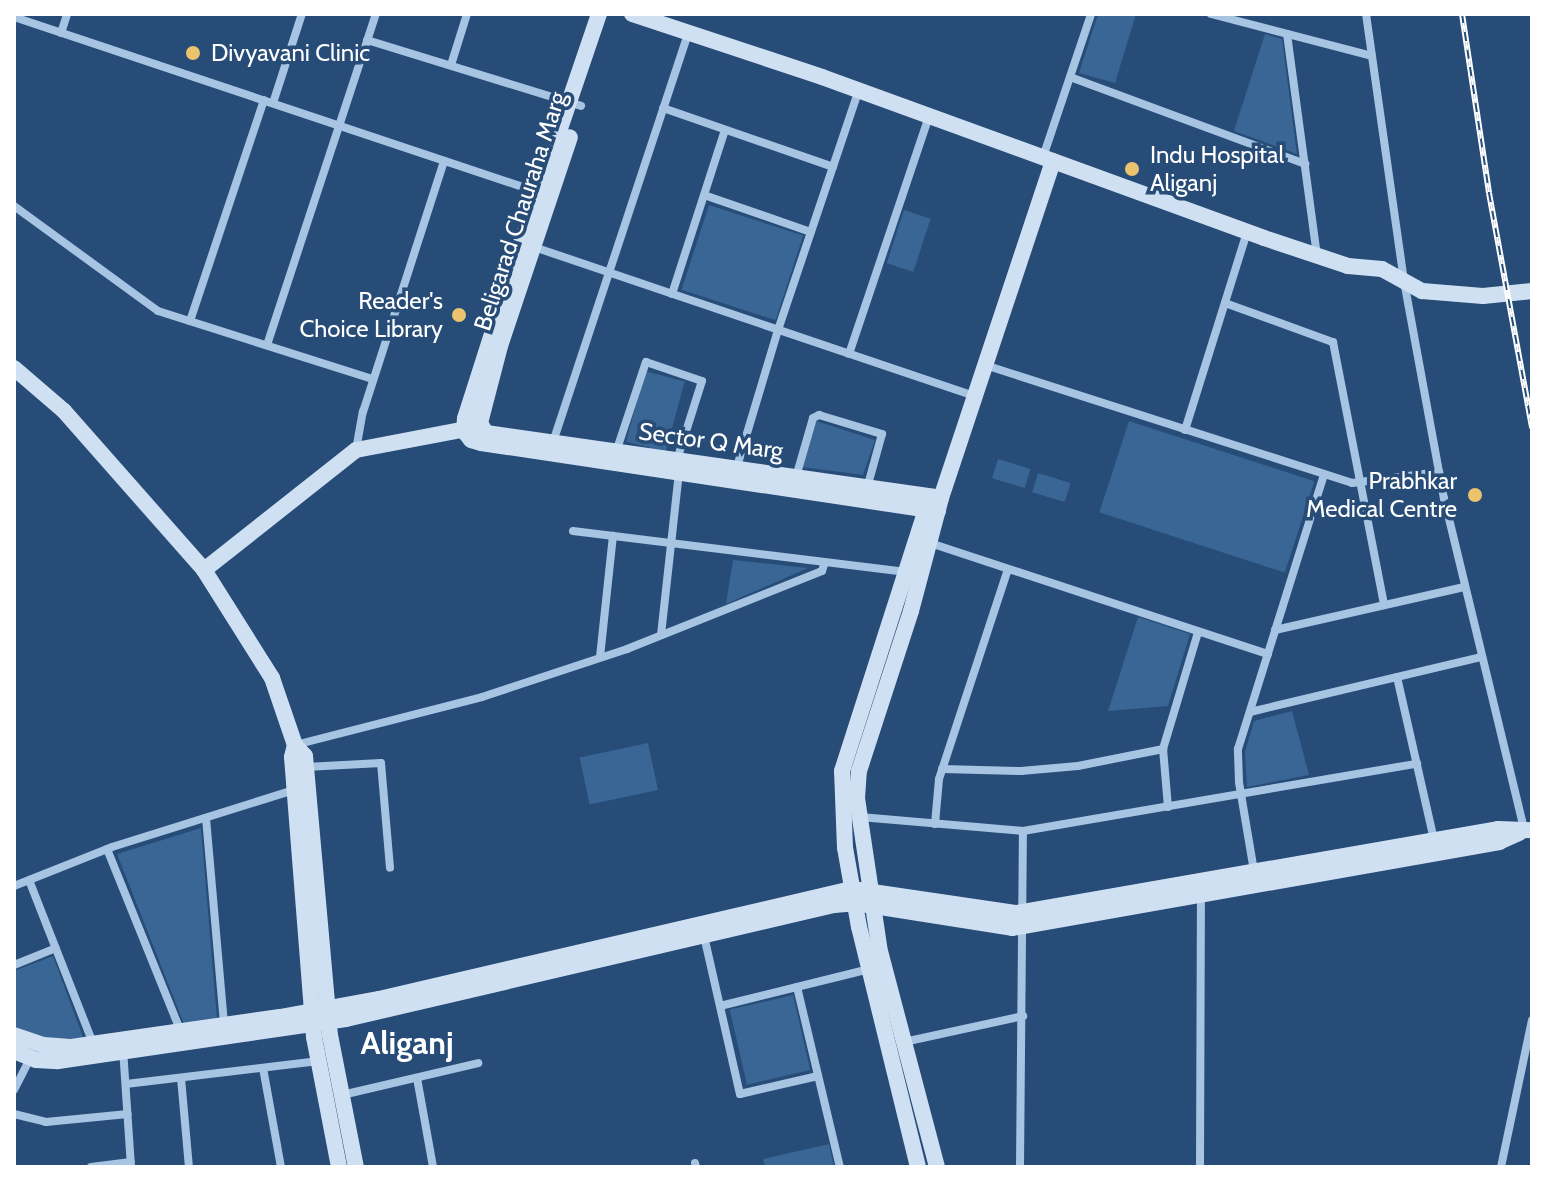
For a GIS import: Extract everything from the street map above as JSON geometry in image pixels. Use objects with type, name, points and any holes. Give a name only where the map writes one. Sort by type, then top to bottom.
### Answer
[{"type":"street","points":[[61,33],[67,14]]},
{"type":"street","points":[[190,321],[302,14]]},
{"type":"street","points":[[267,345],[376,14]]},
{"type":"street","points":[[451,65],[467,14]]},
{"type":"street","points":[[367,40],[575,105],[599,14]]},
{"type":"street","name":"Beligarad Chauraha Marg","points":[[472,427],[500,346],[545,194],[610,14]]},
{"type":"street","points":[[632,14],[859,90],[1317,256],[1348,266],[1382,269],[1422,291],[1483,296],[1532,291]]},
{"type":"street","points":[[918,1167],[854,896],[851,816],[859,771],[934,504],[985,365],[1091,14]]},
{"type":"street","points":[[1211,14],[1372,56]]},
{"type":"street","points":[[1366,14],[1404,281],[1439,472],[1480,657],[1528,831]]},
{"type":"street","points":[[14,17],[545,194]]},
{"type":"street","points":[[689,32],[551,448],[934,504]]},
{"type":"street","points":[[1287,34],[1317,256]]},
{"type":"street","points":[[1070,77],[1305,164]]},
{"type":"street","points":[[735,475],[778,330],[859,90]]},
{"type":"street","points":[[663,108],[833,167]]},
{"type":"street","points":[[849,354],[929,116]]},
{"type":"street","points":[[672,294],[725,130]]},
{"type":"street","points":[[356,450],[373,379],[444,161]]},
{"type":"street","points":[[704,195],[811,232]]},
{"type":"street","points":[[14,206],[158,311],[373,379]]},
{"type":"street","points":[[1185,430],[1247,232]]},
{"type":"street","points":[[528,245],[975,396]]},
{"type":"street","points":[[1225,303],[1333,342],[1384,605]]},
{"type":"street","points":[[616,452],[646,362],[702,381],[677,466],[661,635]]},
{"type":"street","points":[[985,365],[1324,475],[1360,482],[1439,472]]},
{"type":"street","points":[[14,368],[64,411],[204,570],[272,678],[295,745],[305,756],[320,1016],[319,1061],[339,1167]]},
{"type":"street","points":[[794,484],[813,418],[819,415],[882,434],[867,488]]},
{"type":"street","points":[[204,570],[356,450],[472,427]]},
{"type":"street","name":"Sector Q Marg","points":[[472,427],[551,448],[616,452],[677,466]]},
{"type":"street","points":[[1254,873],[1241,795],[1238,749],[1324,475]]},
{"type":"street","name":"Sector Q Marg","points":[[794,484],[867,488],[934,504]]},
{"type":"street","points":[[573,531],[914,573]]},
{"type":"street","points":[[600,657],[613,536]]},
{"type":"street","points":[[924,541],[1268,654]]},
{"type":"street","points":[[295,745],[482,697],[600,657],[822,571],[825,562]]},
{"type":"street","points":[[935,824],[942,769],[1008,569]]},
{"type":"street","points":[[1275,630],[1464,587]]},
{"type":"street","points":[[1168,807],[1163,749],[1198,632]]},
{"type":"street","points":[[1250,712],[1480,657]]},
{"type":"street","points":[[1397,677],[1434,840]]},
{"type":"street","points":[[295,745],[292,757],[295,790],[320,1016],[342,1095],[356,1167]]},
{"type":"street","points":[[942,769],[1033,770],[1078,766],[1163,749]]},
{"type":"street","points":[[306,767],[381,763],[390,868]]},
{"type":"street","points":[[851,816],[1023,831],[1417,764]]},
{"type":"street","points":[[14,886],[107,849],[295,790]]},
{"type":"street","points":[[851,816],[872,899],[880,952],[937,1167]]},
{"type":"street","points":[[206,818],[224,1025]]},
{"type":"street","points":[[1202,889],[1254,873],[1434,840],[1498,829],[1528,831]]},
{"type":"street","points":[[1020,1167],[1023,831]]},
{"type":"street","points":[[14,1035],[43,1045],[123,1046],[320,1016],[854,896],[964,907],[1024,918],[1499,842],[1528,831]]},
{"type":"street","points":[[107,849],[180,1032]]},
{"type":"street","points":[[29,880],[93,1044]]},
{"type":"street","points":[[1200,1167],[1202,889]]},
{"type":"street","points":[[527,970],[704,935],[854,896]]},
{"type":"street","points":[[704,935],[740,1094],[818,1076]]},
{"type":"street","points":[[14,965],[56,948]]},
{"type":"street","points":[[720,1006],[869,969]]},
{"type":"street","points":[[797,987],[840,1167]]},
{"type":"street","points":[[14,1090],[22,1055],[58,1061],[180,1032],[320,1016]]},
{"type":"street","points":[[904,1042],[1023,1016]]},
{"type":"street","points":[[1501,1167],[1532,1020]]},
{"type":"street","points":[[91,1167],[131,1165],[123,1046]]},
{"type":"street","points":[[126,1084],[319,1061]]},
{"type":"street","points":[[342,1095],[478,1063]]},
{"type":"street","points":[[263,1068],[281,1167]]},
{"type":"street","points":[[181,1078],[189,1167]]},
{"type":"street","points":[[417,1078],[433,1167]]},
{"type":"street","points":[[14,1114],[46,1122],[128,1114]]},
{"type":"shaded area","points":[[1098,14],[1136,14],[1115,83],[1079,73]]},
{"type":"shaded area","points":[[1265,34],[1282,39],[1297,154],[1234,131]]},
{"type":"shaded area","points":[[709,205],[803,236],[776,320],[681,290]]},
{"type":"shaded area","points":[[904,210],[931,219],[913,272],[887,263]]},
{"type":"shaded area","points":[[645,371],[685,382],[666,452],[626,442]]},
{"type":"shaded area","points":[[816,421],[875,440],[863,475],[802,467]]},
{"type":"shaded area","points":[[1129,421],[1314,481],[1285,573],[1099,512]]},
{"type":"shaded area","points":[[998,459],[1031,469],[1025,488],[992,478]]},
{"type":"shaded area","points":[[1038,473],[1071,483],[1065,502],[1032,492]]},
{"type":"shaded area","points":[[733,560],[808,568],[726,604]]},
{"type":"shaded area","points":[[1138,617],[1190,634],[1168,706],[1108,711]]},
{"type":"shaded area","points":[[1292,711],[1309,775],[1247,787],[1245,752],[1254,721]]},
{"type":"shaded area","points":[[648,743],[658,790],[590,805],[580,758]]},
{"type":"shaded area","points":[[201,828],[217,1019],[184,1024],[117,854]]},
{"type":"shaded area","points":[[53,956],[83,1037],[47,1041],[14,1026],[14,971]]},
{"type":"shaded area","points":[[793,995],[810,1070],[747,1085],[730,1010]]},
{"type":"shaded area","points":[[829,1144],[834,1167],[765,1167],[763,1159]]},
{"type":"railway","points":[[1462,14],[1489,193],[1532,428]]},
{"type":"place","name":"Divyavani Clinic","points":[[193,53]]},
{"type":"place","name":"Indu Hospital Aliganj","points":[[1132,169]]},
{"type":"place","name":"Reader's Choice Library","points":[[459,315]]},
{"type":"place","name":"Prabhkar Medical Centre","points":[[1475,495]]},
{"type":"district","name":"Aliganj","points":[[407,1043]]}]
